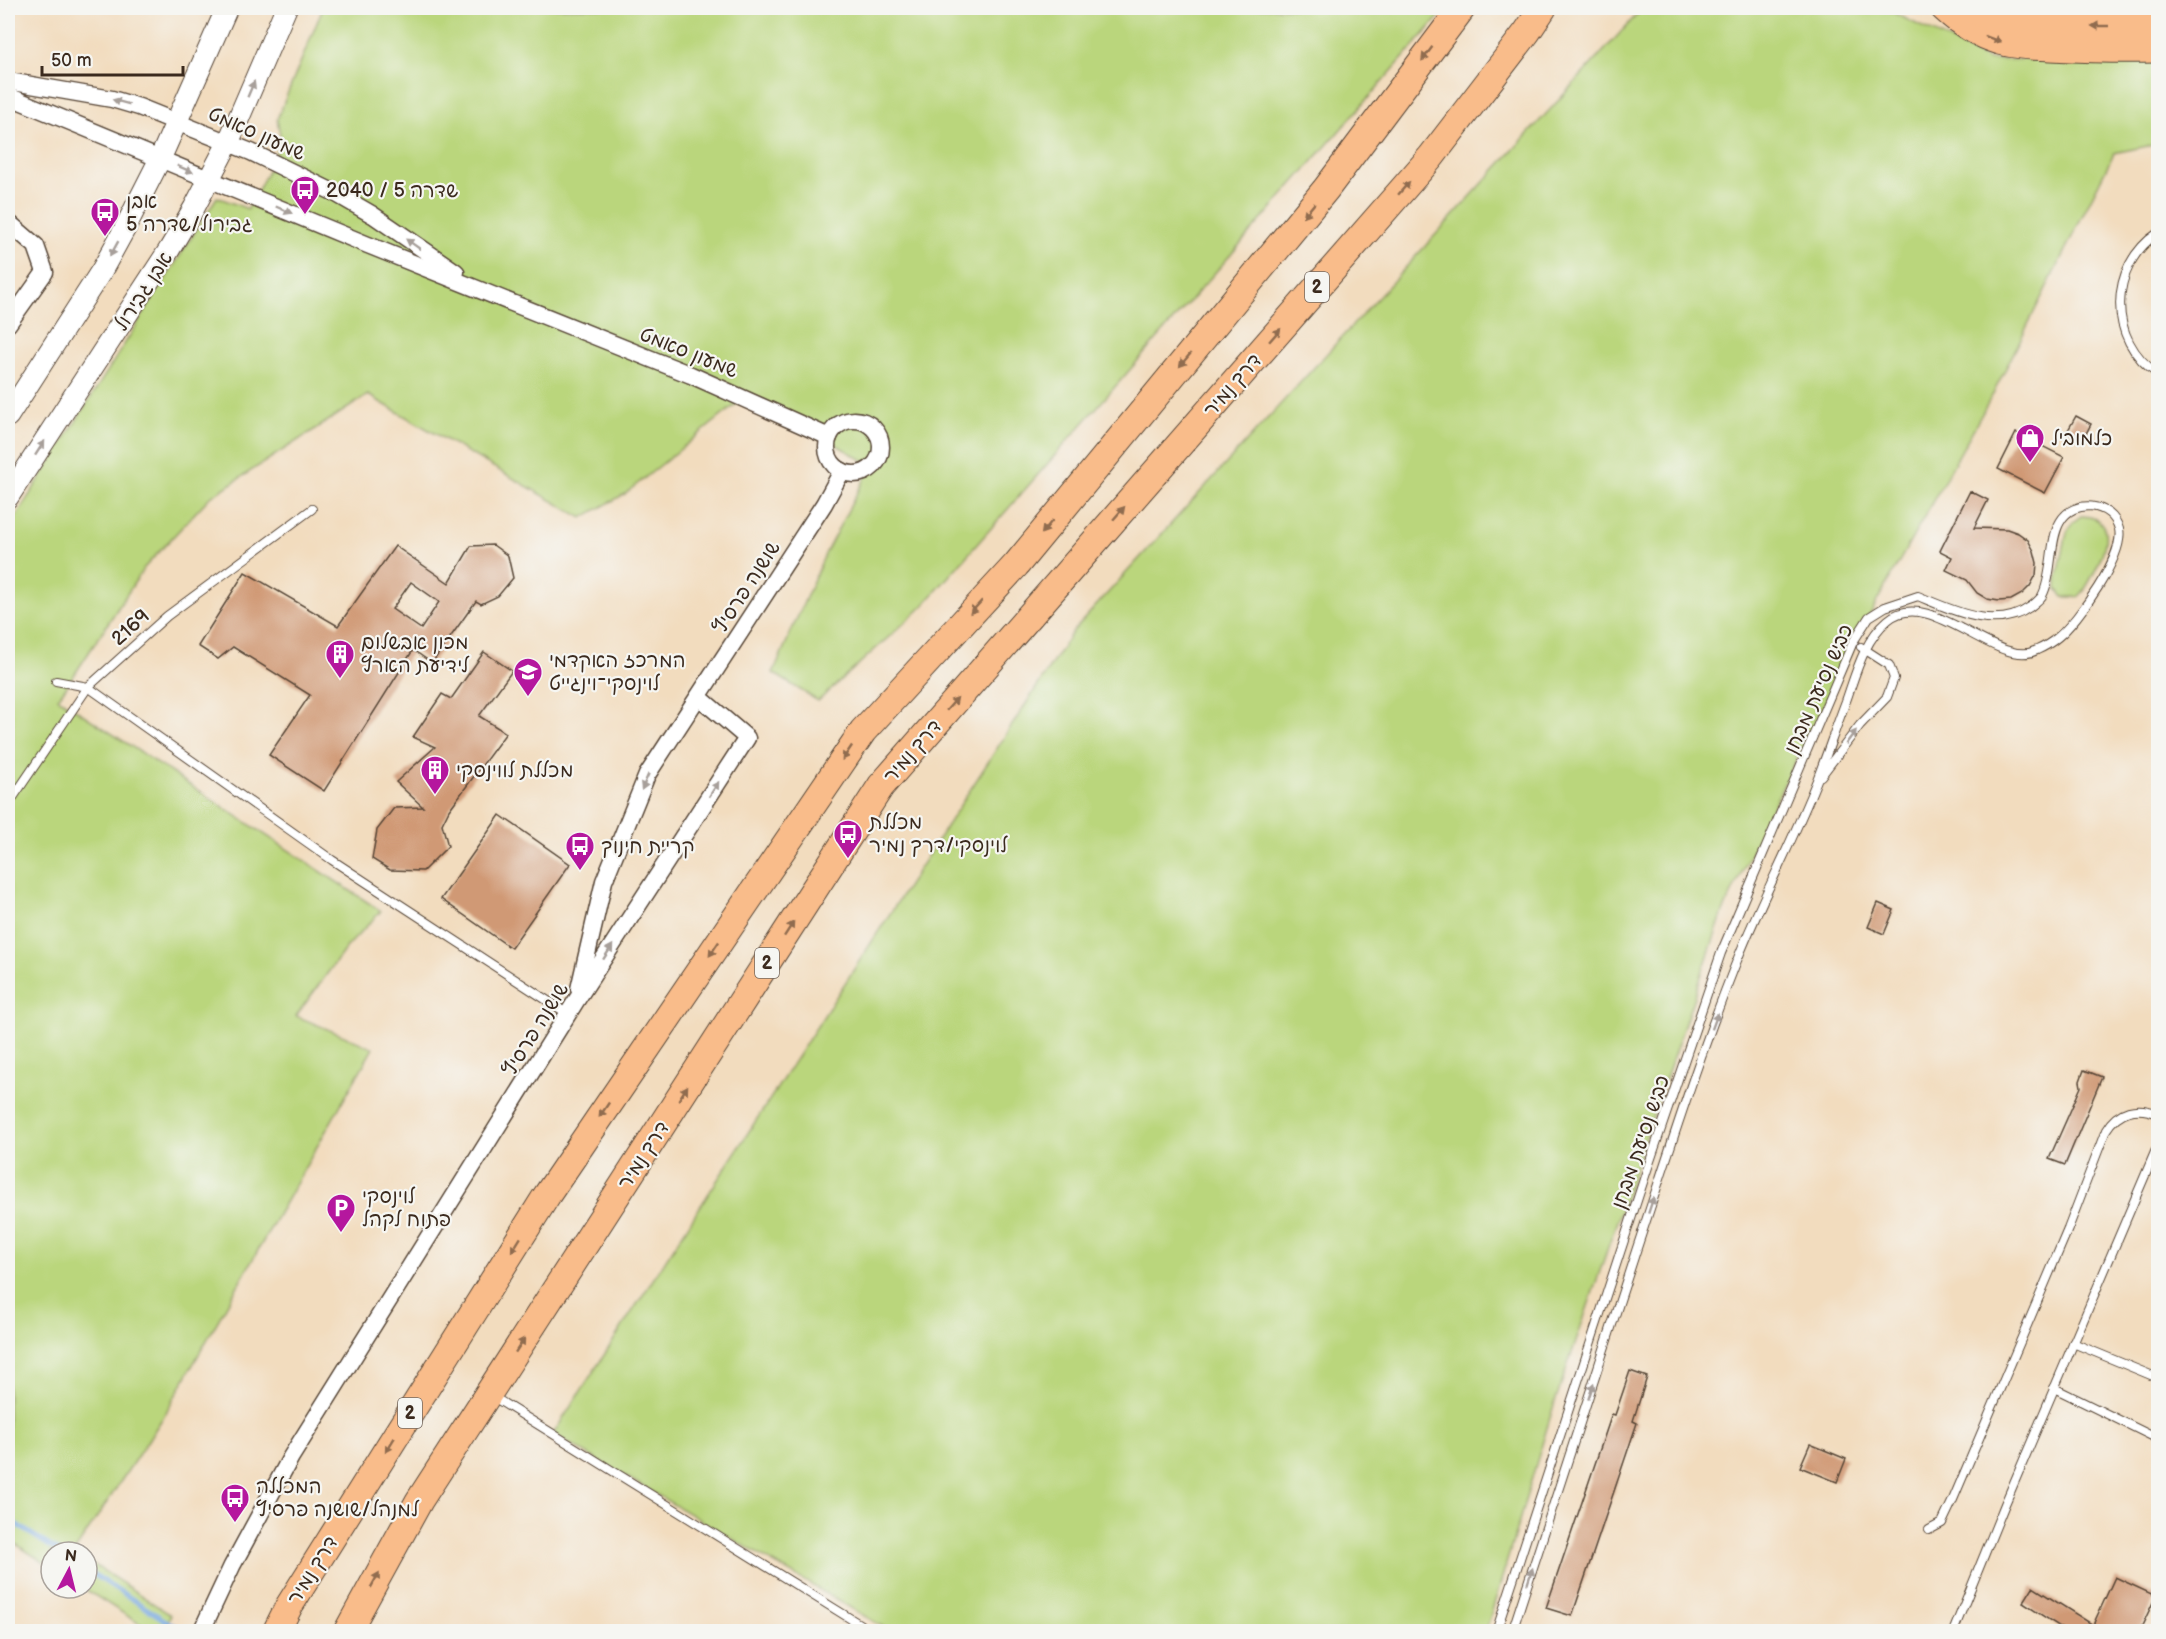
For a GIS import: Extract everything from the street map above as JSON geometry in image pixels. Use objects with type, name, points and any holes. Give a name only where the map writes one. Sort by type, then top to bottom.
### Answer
[{"type":"highway","name":"דרך נמיר","points":[[276,1632],[289,1606],[547,1195],[863,731],[1016,564],[1326,189],[1462,8]]},
{"type":"highway","name":"דרך נמיר","points":[[347,1632],[419,1501],[881,786],[1431,157],[1543,8]]},
{"type":"highway","points":[[1527,32],[1548,8]]},
{"type":"highway","points":[[1944,8],[1983,35],[2002,42],[2025,46],[2099,50],[2158,49]]},
{"type":"highway","points":[[1974,8],[1995,19],[2020,23],[2073,26],[2158,26]]},
{"type":"street","points":[[8,416],[102,270],[160,159],[227,8]]},
{"type":"street","name":"אבן גבירול","points":[[8,497],[169,250],[210,180],[286,8]]},
{"type":"street","name":"שמעון סאמט","points":[[8,81],[112,99],[176,121],[228,143],[335,193],[373,215],[448,268],[498,297]]},
{"type":"street","name":"שמעון סאמט","points":[[8,96],[701,379],[829,437]]},
{"type":"street","points":[[8,222],[36,246],[45,272],[8,324]]},
{"type":"street","points":[[858,420],[867,423],[879,436],[880,455],[870,469],[862,473],[842,471],[831,462],[827,454],[829,437],[840,424],[858,420]]},
{"type":"street","name":"שושנה פרסיץ","points":[[201,1632],[232,1566],[291,1457],[572,1008],[747,738],[699,697],[824,504],[842,471]]},
{"type":"street","points":[[572,1008],[604,881],[648,775],[699,697]]},
{"type":"lane","points":[[2158,233],[2138,250],[2127,269],[2120,290],[2119,312],[2124,333],[2134,352],[2158,374]]},
{"type":"lane","name":"כביש נסיעת מבחן","points":[[1496,1632],[1636,1204],[1721,954],[1853,642],[1869,617],[1885,607],[1918,596],[1953,611],[1983,618],[2016,616],[2033,606],[2042,597],[2060,520],[2068,512],[2082,505],[2097,507],[2114,520],[2119,530],[2117,550],[2086,606],[2058,638],[2031,654],[2011,653],[1951,623],[1918,612],[1899,612],[1886,622],[1865,649],[1815,784],[1737,960],[1684,1104],[1512,1632]]},
{"type":"lane","name":"2169","points":[[8,805],[88,687],[167,616],[312,509]]},
{"type":"lane","points":[[1815,784],[1860,725],[1887,697],[1894,678],[1889,665],[1853,642]]},
{"type":"lane","points":[[56,681],[88,687],[332,860],[572,1008]]},
{"type":"lane","points":[[1929,1530],[1942,1523],[1952,1502],[2068,1229],[2112,1119],[2124,1111],[2146,1109],[2158,1114]]},
{"type":"lane","points":[[1953,1632],[2158,1145]]},
{"type":"lane","points":[[2073,1343],[2158,1378]]},
{"type":"lane","points":[[2054,1388],[2158,1439]]},
{"type":"lane","points":[[488,1394],[872,1632]]},
{"type":"green space","points":[[323,8],[1447,8],[922,607],[818,701],[773,673],[826,552],[866,476],[866,462],[749,394],[625,494],[582,518],[368,395],[209,498],[144,568],[58,698],[381,911],[346,948],[296,1016],[373,1048],[162,1419],[82,1540],[39,1540],[39,1559],[8,1539],[8,529],[217,197],[248,209],[275,157],[280,135],[277,119]]},
{"type":"green space","points":[[1643,8],[1884,8],[1989,60],[2158,57],[2158,144],[2114,153],[1993,394],[1876,603],[1773,806],[1723,912],[1553,1408],[1486,1631],[890,1631],[553,1434],[1073,631]]},
{"type":"green space","points":[[2081,516],[2095,519],[2103,526],[2104,547],[2100,560],[2083,592],[2078,597],[2063,597],[2057,589],[2057,580],[2067,532],[2073,522]]},
{"type":"green space","points":[[99,1568],[171,1615],[163,1631],[151,1631],[99,1598]]},
{"type":"building","points":[[2076,416],[2091,424],[2082,441],[2067,432]]},
{"type":"building","points":[[2016,433],[2064,457],[2045,493],[1998,469]]},
{"type":"building","points":[[1970,491],[1988,500],[1974,528],[2007,529],[2018,533],[2028,540],[2034,551],[2037,563],[2036,575],[2022,594],[2011,600],[1987,599],[1977,593],[1967,580],[1946,570],[1952,557],[1940,551]]},
{"type":"building","name":"מכון אבשלום לידיעת הארץ","points":[[493,545],[508,556],[513,578],[498,596],[481,604],[476,601],[432,663],[413,650],[324,791],[269,755],[310,695],[233,647],[218,659],[198,646],[245,572],[338,626],[395,546],[449,583],[471,546]],"holes":[[[411,582],[439,602],[421,629],[392,609]]]},
{"type":"building","name":"מכללת לווינסקי","points":[[484,652],[512,671],[479,716],[506,733],[449,810],[442,824],[448,846],[423,871],[390,870],[372,859],[377,830],[394,808],[423,807],[396,782],[435,747],[413,737],[442,694],[451,699]]},
{"type":"building","points":[[500,815],[570,864],[511,948],[441,899]]},
{"type":"building","points":[[1878,903],[1894,910],[1884,934],[1868,927]]},
{"type":"building","points":[[2084,1070],[2102,1077],[2065,1165],[2049,1159],[2081,1087],[2080,1081]]},
{"type":"building","points":[[1630,1371],[1647,1377],[1633,1421],[1637,1423],[1572,1616],[1546,1608],[1612,1414],[1615,1415]]},
{"type":"building","points":[[1810,1444],[1846,1459],[1837,1482],[1800,1467]]},
{"type":"building","points":[[2115,1577],[2156,1596],[2139,1632],[2068,1632],[2023,1603],[2033,1587],[2093,1625]]},
{"type":"waterway","points":[[8,1519],[40,1540]]},
{"type":"waterway","points":[[99,1578],[174,1626]]},
{"type":"place","name":"שדרה 5 / 2040","points":[[305,216]]},
{"type":"place","name":"אבן גבירול/שדרה 5","points":[[105,238]]},
{"type":"place","name":"כלמוביל","points":[[2030,464]]},
{"type":"place","name":"מכון אבשלום לידיעת הארץ","points":[[340,680]]},
{"type":"place","name":"המרכז האקדמי לוינסקי־וינגייט","points":[[528,698]]},
{"type":"place","name":"מכללת לווינסקי","points":[[435,796]]},
{"type":"place","name":"מכללת לוינסקי/דרך נמיר","points":[[848,860]]},
{"type":"place","name":"קריית חינוך","points":[[580,872]]},
{"type":"place","name":"לוינסקי פתוח לקהל","points":[[341,1234]]},
{"type":"place","name":"המכללה למנהל/שושנה פרסיץ","points":[[235,1524]]}]
